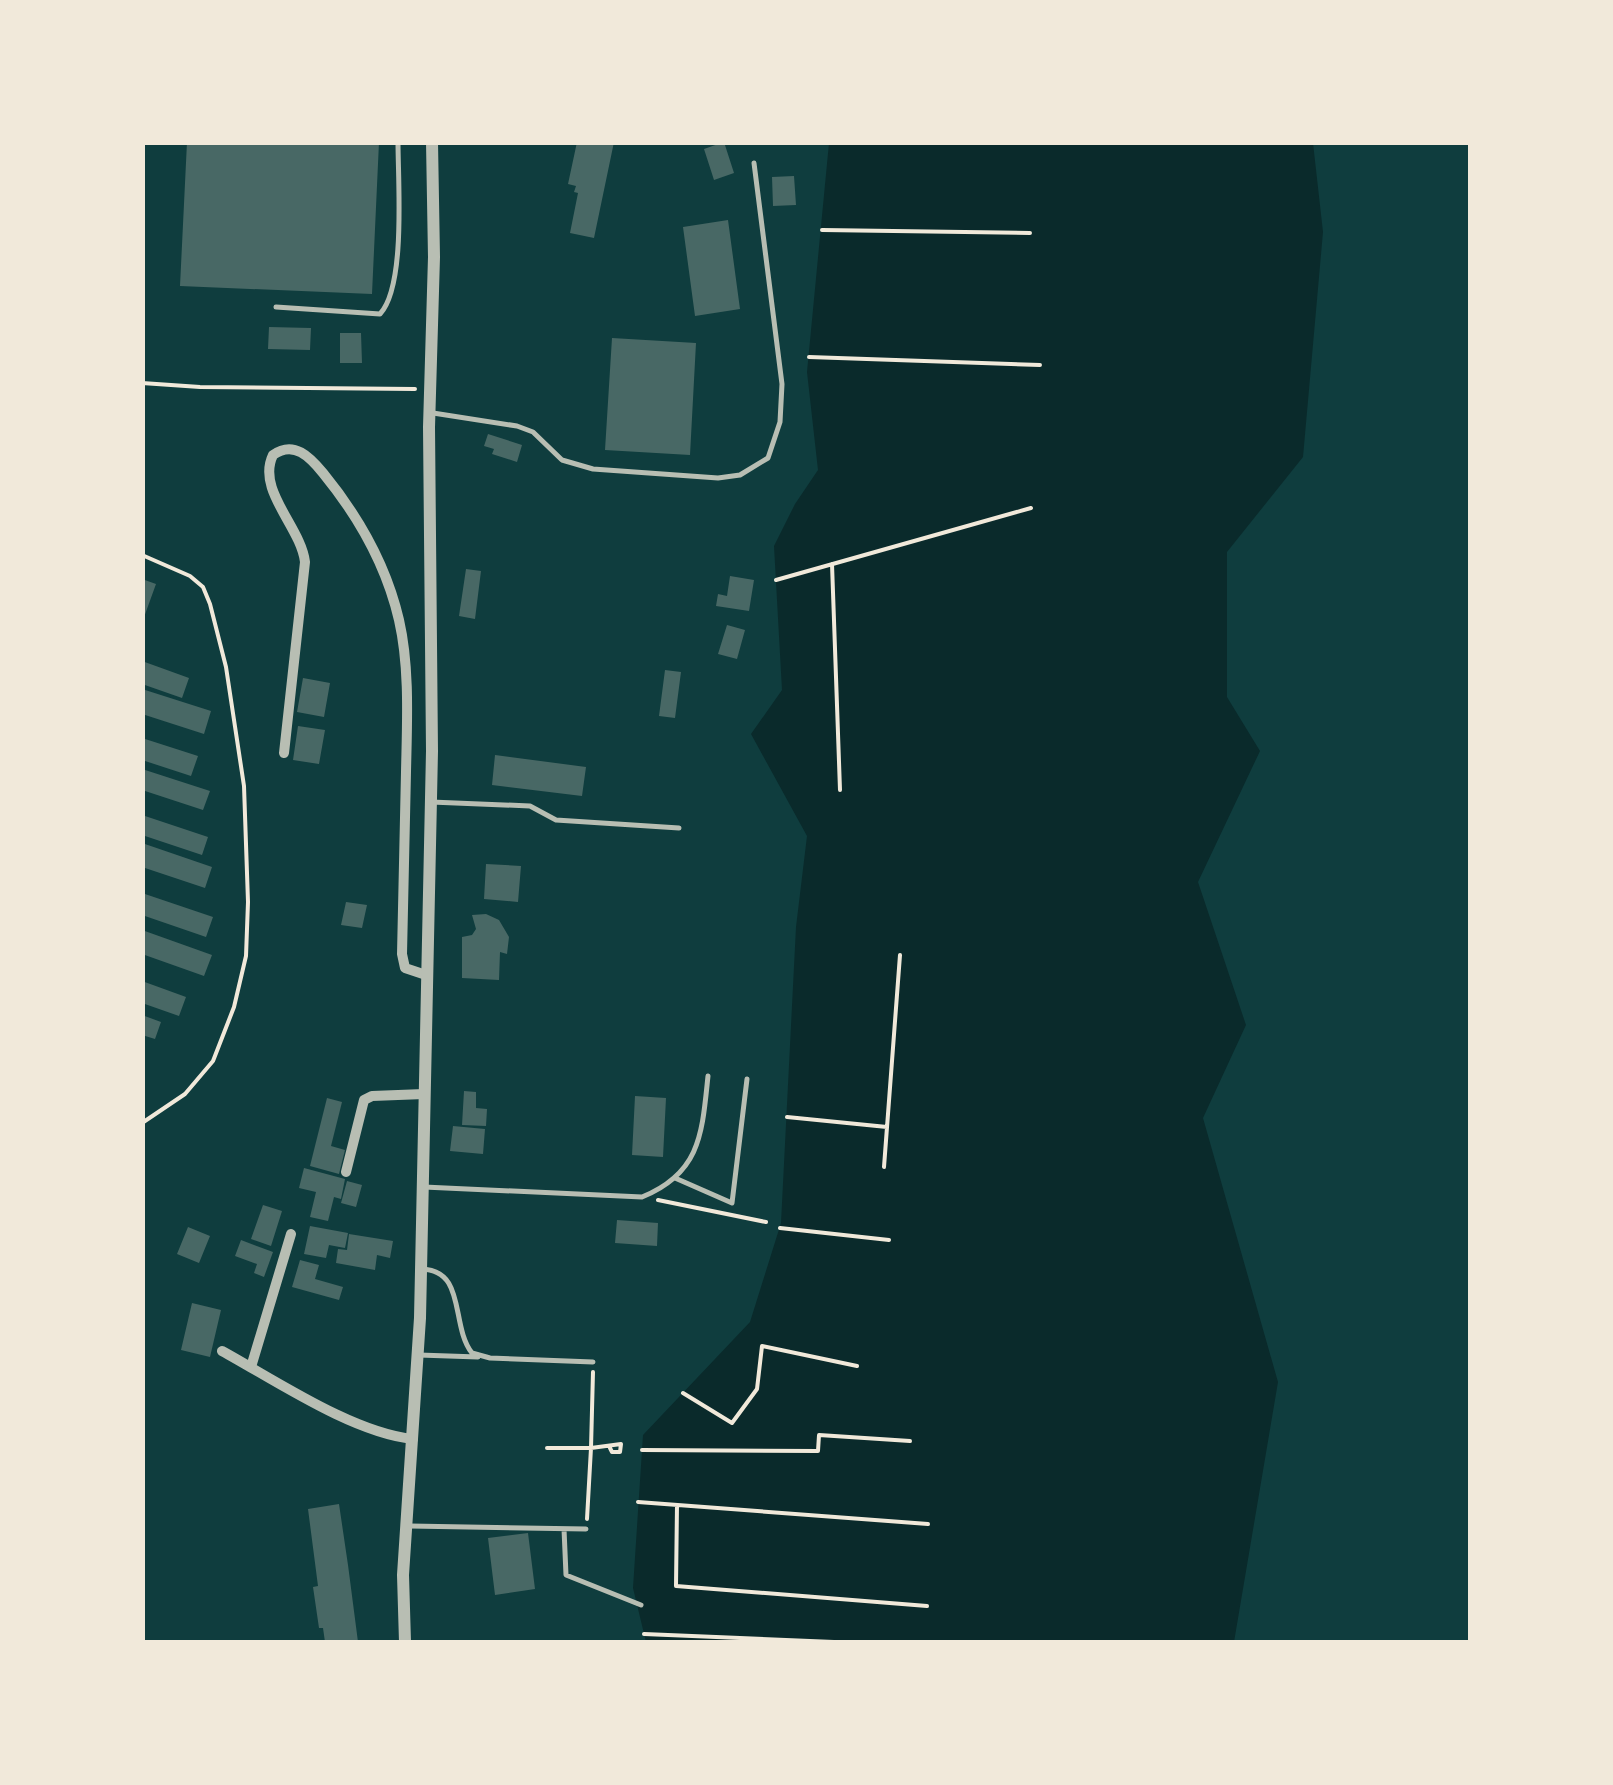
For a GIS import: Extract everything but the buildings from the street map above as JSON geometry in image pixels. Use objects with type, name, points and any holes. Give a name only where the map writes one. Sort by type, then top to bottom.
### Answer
[{"type":"street","points":[[405,1642],[402,1575],[418,1354],[430,802],[432,142]]},
{"type":"street","points":[[284,753],[304,562],[268,470],[273,455],[287,448],[297,450],[314,463],[351,508],[373,547],[395,604],[402,642],[407,731],[402,954],[405,968],[426,975]]},
{"type":"street","points":[[346,1172],[364,1100],[372,1096],[424,1094]]},
{"type":"street","points":[[251,1367],[292,1234]]},
{"type":"street","points":[[222,1351],[352,1421],[398,1438],[413,1439]]},
{"type":"lane","points":[[276,307],[380,314],[389,305],[396,278],[398,142]]},
{"type":"lane","points":[[430,412],[517,426],[533,432],[562,460],[593,469],[718,478],[740,475],[768,458],[780,422],[782,384],[754,163]]},
{"type":"lane","points":[[430,802],[530,806],[556,820],[679,828]]},
{"type":"lane","points":[[421,1187],[642,1197],[675,1178],[688,1165],[698,1144],[708,1076]]},
{"type":"lane","points":[[675,1178],[732,1203],[747,1079]]},
{"type":"lane","points":[[420,1268],[434,1269],[450,1282],[466,1345],[481,1357]]},
{"type":"lane","points":[[418,1354],[594,1362]]},
{"type":"lane","points":[[407,1526],[586,1528]]},
{"type":"lane","points":[[564,1528],[566,1575],[641,1604]]},
{"type":"path","points":[[822,230],[1030,233]]},
{"type":"path","points":[[809,357],[1040,365]]},
{"type":"path","points":[[142,382],[200,387],[430,390]]},
{"type":"path","points":[[776,580],[1031,508]]},
{"type":"path","points":[[142,556],[190,576],[203,587],[210,604],[226,667],[244,786],[248,902],[246,956],[234,1007],[213,1061],[185,1094],[142,1123]]},
{"type":"path","points":[[832,564],[840,790]]},
{"type":"path","points":[[884,1167],[900,955]]},
{"type":"path","points":[[787,1117],[887,1127]]},
{"type":"path","points":[[642,1197],[766,1222]]},
{"type":"path","points":[[780,1228],[889,1240]]},
{"type":"path","points":[[683,1392],[732,1423],[757,1388],[762,1346],[857,1366]]},
{"type":"path","points":[[586,1528],[594,1362]]},
{"type":"path","points":[[642,1450],[818,1451],[819,1435],[910,1441]]},
{"type":"path","points":[[620,1441],[620,1454],[610,1448],[612,1444],[620,1441]]},
{"type":"path","points":[[547,1448],[610,1448]]},
{"type":"path","points":[[638,1502],[928,1524]]},
{"type":"path","points":[[677,1505],[676,1586],[927,1606]]},
{"type":"path","points":[[644,1634],[834,1642]]},
{"type":"water","points":[[829,143],[1313,143],[1323,232],[1303,457],[1227,552],[1227,697],[1260,751],[1198,882],[1246,1025],[1203,1118],[1278,1382],[1234,1642],[646,1642],[633,1588],[643,1435],[750,1322],[781,1223],[796,927],[807,836],[751,734],[782,690],[774,546],[818,470],[807,372]]}]
